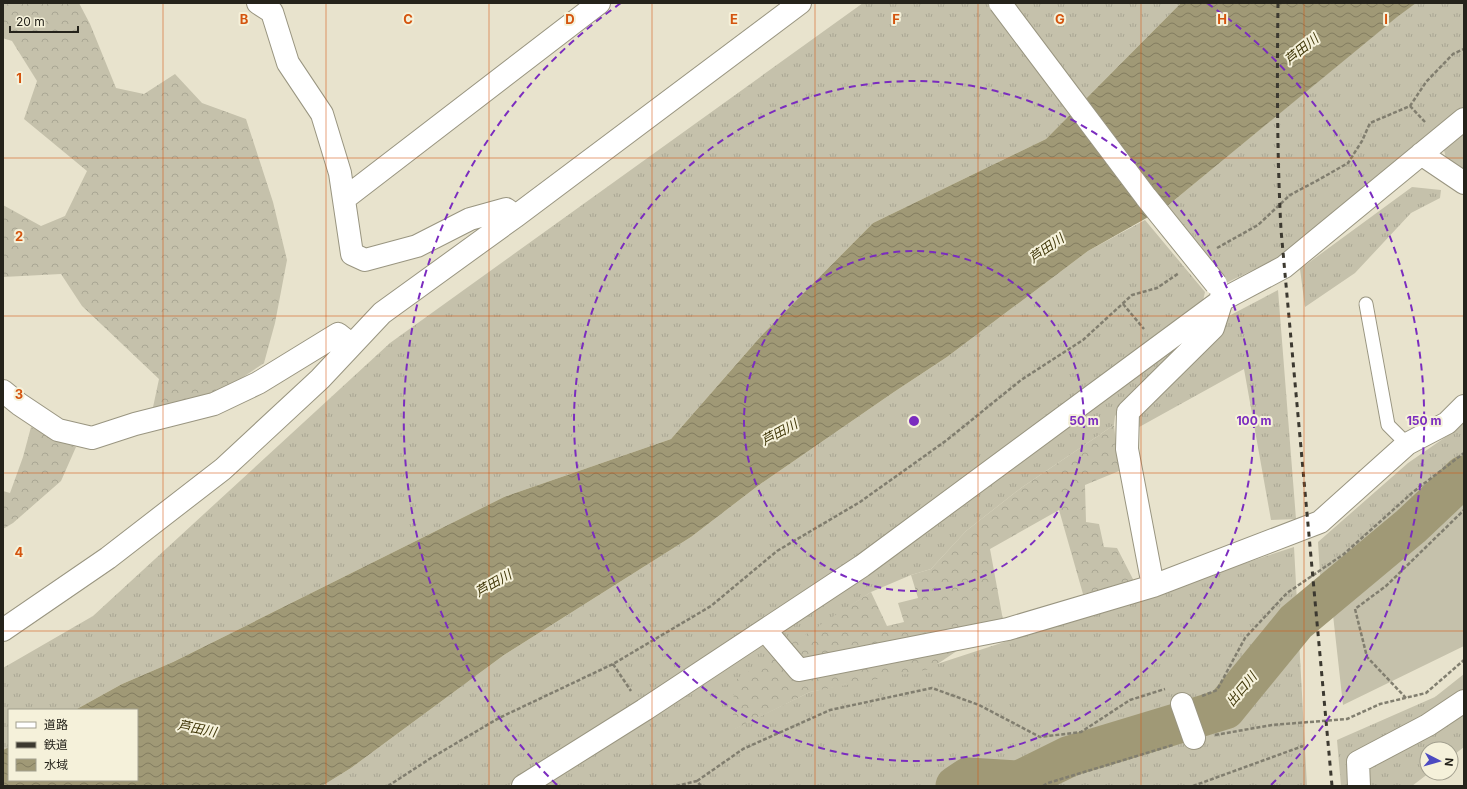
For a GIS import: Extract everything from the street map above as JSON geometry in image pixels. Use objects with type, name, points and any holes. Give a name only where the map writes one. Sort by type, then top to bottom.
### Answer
[{"type":"street","points":[[258,3],[272,12],[288,63],[322,114],[340,173],[352,254],[365,260],[417,246],[470,219],[506,208],[516,216]]},
{"type":"street","points":[[344,199],[599,3]]},
{"type":"street","points":[[3,630],[108,558],[223,469],[320,379],[382,313],[516,216],[800,3]]},
{"type":"street","points":[[1000,3],[1219,292],[1213,328],[1128,412],[1127,449],[1152,586]]},
{"type":"street","points":[[523,786],[644,710],[862,566],[1159,347],[1219,292],[1284,267],[1464,119]]},
{"type":"street","points":[[1421,154],[1464,183]]},
{"type":"street","points":[[3,391],[18,404],[58,430],[92,438],[135,424],[214,404],[258,383],[338,334],[352,345]]},
{"type":"street","points":[[765,630],[799,670],[1008,629],[1152,586],[1320,522],[1407,444],[1447,423],[1464,406]]},
{"type":"street","points":[[1359,786],[1358,762],[1428,725],[1464,701]]},
{"type":"street","points":[[1182,704],[1194,738]]},
{"type":"lane","points":[[1366,304],[1388,425],[1407,444]]},
{"type":"path","points":[[1216,249],[1258,225],[1290,194],[1348,163],[1362,141],[1370,123],[1410,106],[1432,77],[1453,54],[1464,49]]},
{"type":"path","points":[[388,786],[499,718],[613,664],[711,606],[777,551],[860,502],[947,440],[1021,380],[1083,340],[1132,295],[1157,288],[1183,270]]},
{"type":"path","points":[[1123,304],[1159,347]]},
{"type":"path","points":[[676,786],[697,781],[743,749],[830,710],[932,688],[979,705],[1040,737],[1081,732],[1130,700],[1165,689],[1182,704],[1217,690],[1245,638],[1287,593],[1344,554],[1413,492],[1464,453]]},
{"type":"path","points":[[1406,698],[1367,657],[1355,609],[1386,586],[1464,510]]},
{"type":"path","points":[[1043,786],[1048,783],[1194,738],[1272,725],[1347,719],[1380,704],[1426,693],[1464,660]]},
{"type":"path","points":[[613,664],[644,710]]},
{"type":"path","points":[[1193,786],[1303,746]]},
{"type":"path","points":[[697,781],[701,786]]},
{"type":"green space","points":[[3,3],[79,3],[90,24],[116,88],[144,94],[175,74],[202,103],[246,119],[273,202],[287,260],[275,323],[264,363],[224,390],[152,412],[159,379],[82,306],[61,274],[3,277],[3,205],[41,226],[65,216],[87,171],[24,119],[37,81],[12,41],[3,38]]},
{"type":"green space","points":[[863,3],[1181,3],[1046,139],[873,223],[761,336],[671,439],[504,497],[173,662],[122,684],[77,709],[8,709],[8,748],[3,750],[3,668],[93,616],[390,343]]},
{"type":"green space","points":[[1413,3],[1464,3],[1464,108],[1292,251],[1224,284],[1166,207]]},
{"type":"green space","points":[[1464,131],[1464,169],[1447,164],[1444,150]]},
{"type":"green space","points":[[1412,187],[1441,190],[1440,198],[1411,213],[1355,273],[1305,307],[1300,269]]},
{"type":"green space","points":[[1145,220],[1205,292],[1202,305],[908,524],[508,786],[322,786],[351,768],[504,655],[691,537],[759,485],[947,357],[1088,251]]},
{"type":"green space","points":[[1278,290],[1296,519],[1271,520],[1244,369],[1132,431],[1138,412],[1225,318]]},
{"type":"green space","points":[[1192,336],[1115,416],[1114,425],[1021,488],[966,531],[931,569],[911,575],[871,592],[837,615],[734,729],[810,692],[937,664],[1294,547],[1307,786],[533,786],[1010,471]]},
{"type":"green space","points":[[1464,417],[1464,462],[1321,590],[1318,542],[1408,463],[1447,436]]},
{"type":"green space","points":[[1114,425],[1119,471],[1085,485],[1086,522],[1099,524],[1104,547],[1117,548],[1135,583],[1083,594],[1059,510],[990,549],[1003,620],[930,669],[810,692],[733,730],[734,681],[871,592],[887,626],[904,622],[898,603],[918,598],[911,575],[931,569],[966,531],[1021,488]]},
{"type":"green space","points":[[31,427],[76,447],[61,481],[13,523],[3,529],[3,491],[10,493],[23,457]]},
{"type":"green space","points":[[1464,491],[1464,646],[1343,705],[1332,606],[1409,541]]},
{"type":"green space","points":[[1464,674],[1464,747],[1459,751],[1459,741],[1419,741],[1419,781],[1412,786],[1341,786],[1337,740],[1435,697]]},
{"type":"water","name":"芦田川","points":[[1181,3],[1416,3],[1166,207],[1088,251],[947,357],[759,485],[691,537],[504,655],[351,768],[322,786],[3,786],[3,750],[8,748],[8,781],[138,781],[138,709],[77,709],[122,684],[173,662],[504,497],[671,439],[761,336],[873,223],[1046,139]]},
{"type":"waterway","name":"出口川","points":[[956,786],[968,778],[1019,781],[1070,756],[1225,709],[1296,622],[1411,526],[1464,476]]},
{"type":"railway","points":[[1278,3],[1277,60],[1281,230],[1332,786]]}]
